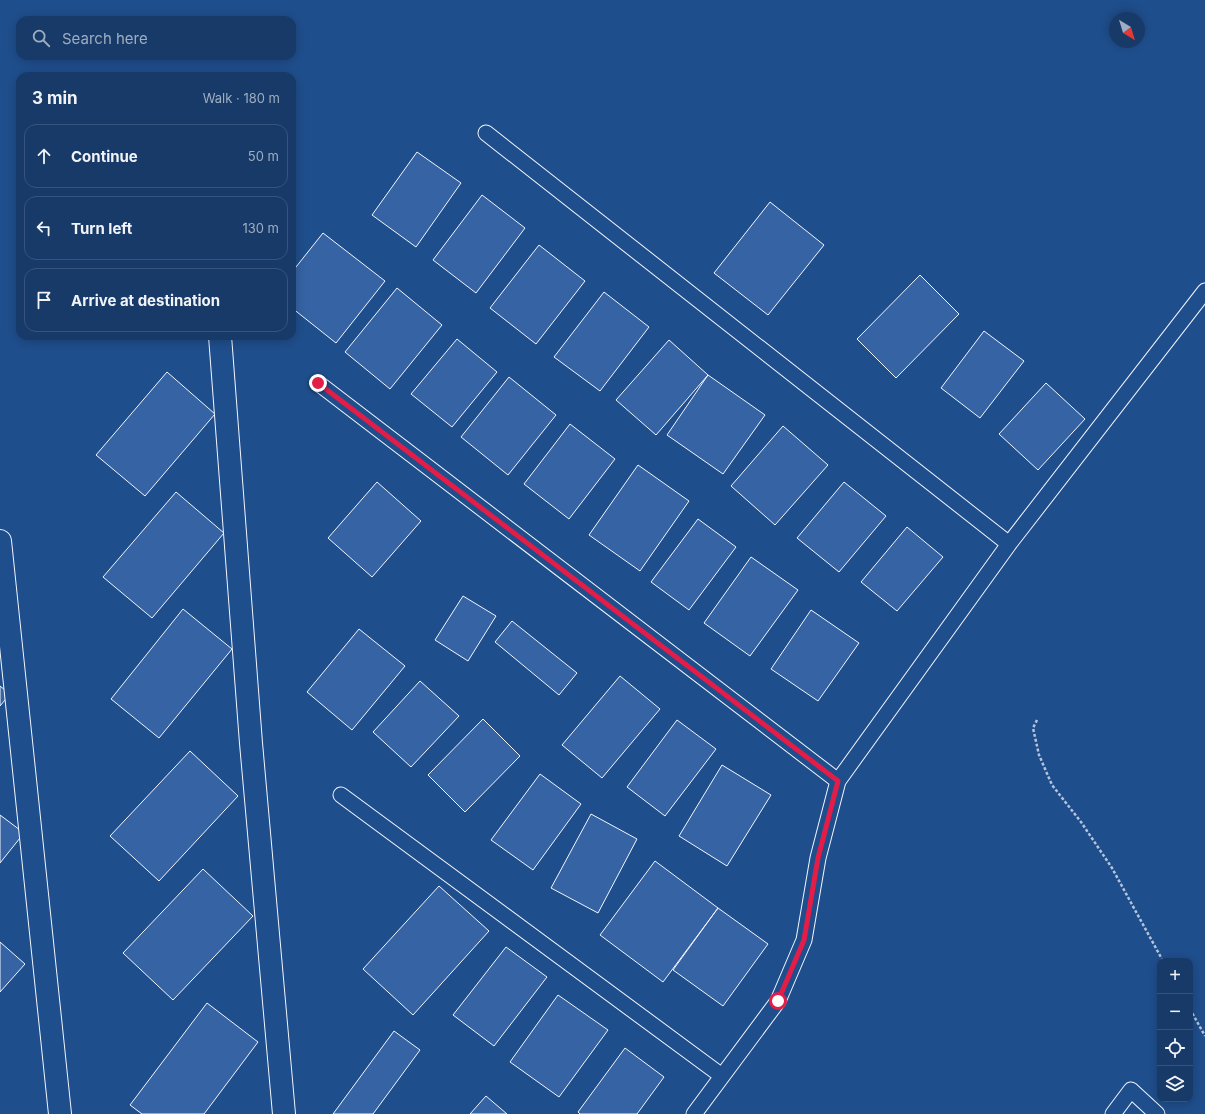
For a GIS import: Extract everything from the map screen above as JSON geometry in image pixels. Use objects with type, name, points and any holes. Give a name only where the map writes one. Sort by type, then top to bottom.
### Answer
[{"type":"street","points":[[220,340],[251,743],[284,1114]]},
{"type":"street","points":[[0,541],[60,1114]]},
{"type":"lane","points":[[486,133],[1009,544]]},
{"type":"lane","points":[[694,1114],[778,1001],[804,940],[818,858],[838,781],[1009,544],[1205,291]]},
{"type":"lane","points":[[318,383],[838,781]]},
{"type":"lane","points":[[341,795],[722,1076]]},
{"type":"lane","points":[[1113,1114],[1131,1090],[1157,1114]]},
{"type":"path","points":[[1037,720],[1033,728],[1039,755],[1052,785],[1081,822],[1112,868],[1161,958]]},
{"type":"path","points":[[1193,1014],[1205,1036]]},
{"type":"building","points":[[417,152],[461,183],[416,247],[372,215]]},
{"type":"building","points":[[482,195],[525,228],[476,293],[433,260]]},
{"type":"building","points":[[770,202],[824,245],[768,315],[714,273]]},
{"type":"building","points":[[323,233],[385,281],[336,343],[296,311],[296,267]]},
{"type":"building","points":[[539,245],[585,281],[536,344],[490,308]]},
{"type":"building","points":[[920,275],[959,314],[896,378],[857,339]]},
{"type":"building","points":[[397,288],[442,325],[390,389],[345,352]]},
{"type":"building","points":[[604,292],[649,327],[600,391],[554,357]]},
{"type":"building","points":[[984,331],[1024,361],[980,418],[941,388]]},
{"type":"building","points":[[457,339],[497,372],[452,427],[411,394]]},
{"type":"building","points":[[669,340],[708,375],[656,435],[616,400]]},
{"type":"building","points":[[167,372],[215,414],[145,496],[96,455]]},
{"type":"building","points":[[708,375],[765,415],[723,474],[667,435]]},
{"type":"building","points":[[509,377],[556,415],[508,475],[461,437]]},
{"type":"building","points":[[1046,383],[1085,419],[1038,470],[999,434]]},
{"type":"building","points":[[570,424],[615,459],[569,519],[524,484]]},
{"type":"building","points":[[783,426],[828,465],[775,525],[731,486]]},
{"type":"building","points":[[638,465],[689,501],[640,571],[589,535]]},
{"type":"building","points":[[377,482],[421,521],[372,577],[328,538]]},
{"type":"building","points":[[844,482],[886,516],[839,572],[797,538]]},
{"type":"building","points":[[176,492],[224,533],[152,618],[103,577]]},
{"type":"building","points":[[698,519],[736,547],[689,610],[651,582]]},
{"type":"building","points":[[907,527],[943,557],[897,611],[861,582]]},
{"type":"building","points":[[751,557],[798,590],[750,656],[704,623]]},
{"type":"building","points":[[463,596],[496,616],[468,661],[435,640]]},
{"type":"building","points":[[183,609],[232,649],[159,738],[111,699]]},
{"type":"building","points":[[811,610],[859,643],[818,701],[771,669]]},
{"type":"building","points":[[512,621],[577,673],[559,695],[495,642]]},
{"type":"building","points":[[359,629],[405,666],[352,730],[307,692]]},
{"type":"building","points":[[620,676],[660,709],[602,778],[562,745]]},
{"type":"building","points":[[420,681],[459,716],[411,767],[373,732]]},
{"type":"building","points":[[0,686],[10,694],[0,706]]},
{"type":"building","points":[[483,719],[520,756],[465,812],[428,775]]},
{"type":"building","points":[[677,720],[716,749],[665,816],[627,787]]},
{"type":"building","points":[[190,751],[238,796],[159,881],[110,836]]},
{"type":"building","points":[[722,765],[771,795],[727,866],[679,836]]},
{"type":"building","points":[[540,774],[581,804],[533,870],[491,840]]},
{"type":"building","points":[[591,814],[637,839],[598,913],[551,888]]},
{"type":"building","points":[[0,815],[24,833],[0,863]]},
{"type":"building","points":[[655,861],[718,908],[663,982],[600,935]]},
{"type":"building","points":[[203,869],[253,916],[173,1000],[123,953]]},
{"type":"building","points":[[439,886],[489,931],[413,1015],[363,969]]},
{"type":"building","points":[[718,908],[768,944],[723,1006],[673,970]]},
{"type":"building","points":[[0,942],[25,964],[0,992]]},
{"type":"building","points":[[506,947],[547,977],[494,1046],[453,1015]]},
{"type":"building","points":[[558,995],[608,1030],[559,1097],[510,1062]]},
{"type":"building","points":[[207,1003],[258,1042],[204,1114],[142,1114],[130,1105]]},
{"type":"building","points":[[394,1031],[420,1050],[373,1114],[333,1114]]},
{"type":"building","points":[[625,1048],[664,1077],[637,1114],[580,1114],[578,1112]]},
{"type":"building","points":[[486,1096],[507,1114],[470,1114]]},
{"type":"route","points":[[318,383],[838,781],[818,858],[804,940],[778,1001]]}]
